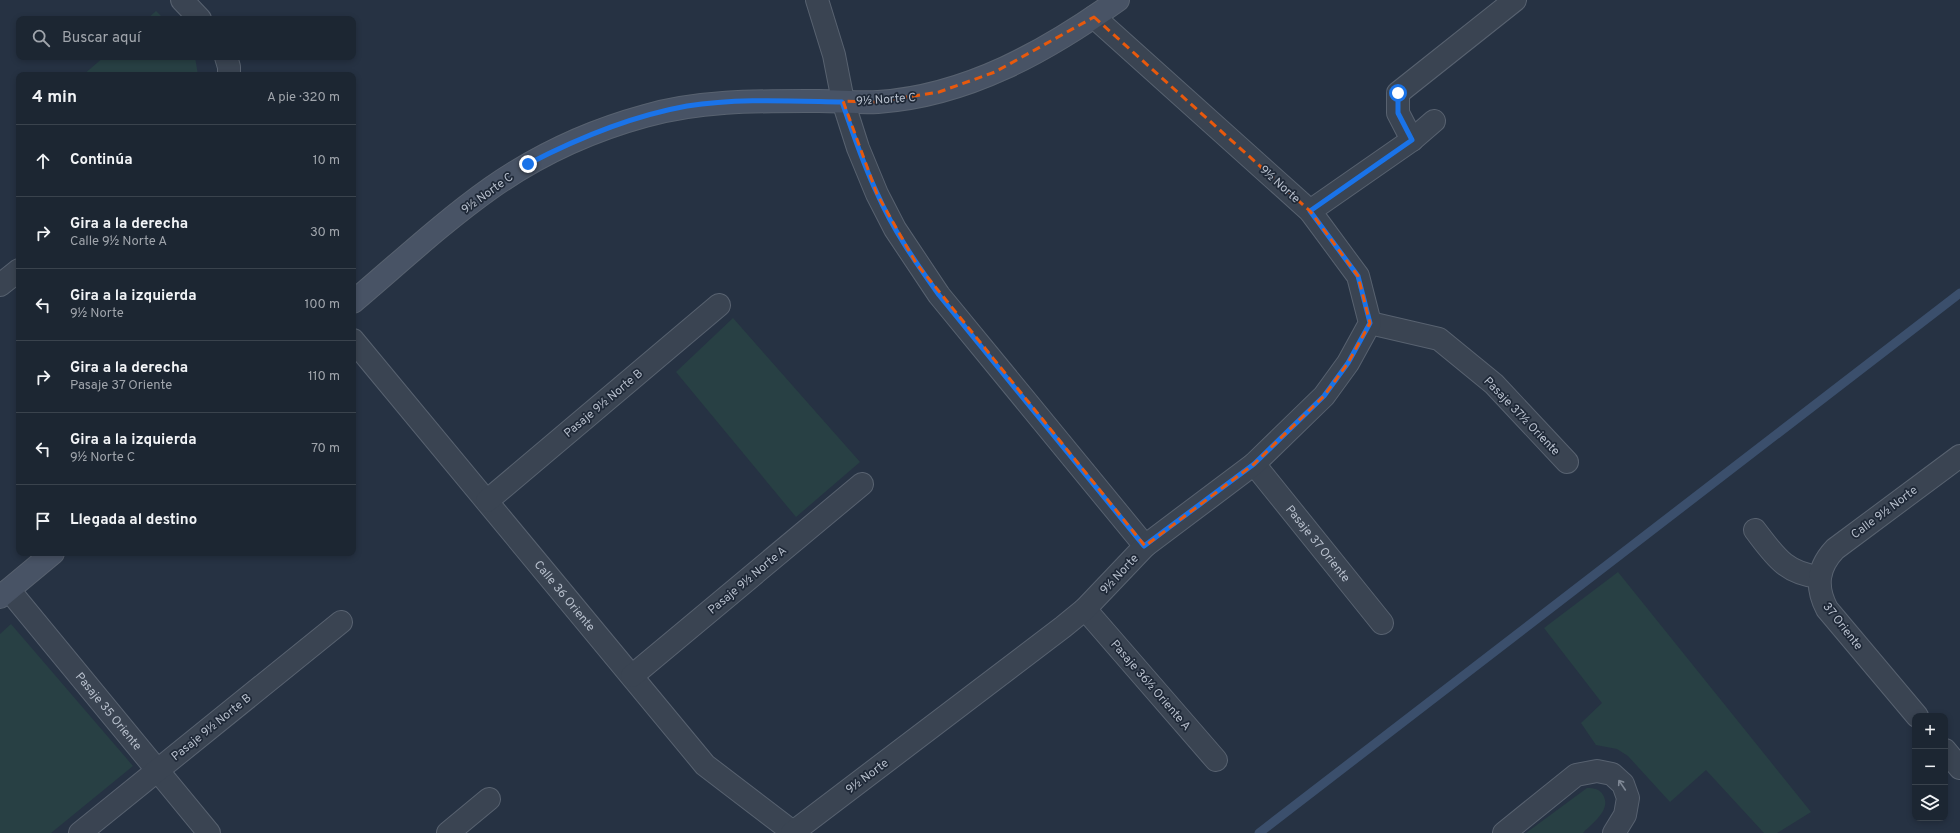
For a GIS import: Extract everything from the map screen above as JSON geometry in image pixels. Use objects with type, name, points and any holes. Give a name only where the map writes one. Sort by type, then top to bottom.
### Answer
[{"type":"street","points":[[182,0],[197,16]]},
{"type":"street","points":[[818,0],[834,55],[842,102],[858,148],[877,194],[895,229],[916,263],[939,295],[1144,546]]},
{"type":"street","name":"9½ Norte C","points":[[356,300],[491,188],[528,164],[605,128],[688,106],[767,101],[876,102],[910,98],[968,84],[1021,60],[1094,17],[1118,0]]},
{"type":"street","points":[[1412,140],[1398,113],[1398,93],[1515,0]]},
{"type":"street","name":"9½ Norte","points":[[793,833],[1085,609],[1144,546],[1254,464],[1324,396],[1348,363],[1370,323],[1358,276],[1310,211],[1094,17]]},
{"type":"street","points":[[227,60],[229,72]]},
{"type":"street","points":[[1310,211],[1412,140],[1434,121]]},
{"type":"street","points":[[0,285],[16,272]]},
{"type":"street","name":"Pasaje 9½ Norte B","points":[[487,501],[719,305]]},
{"type":"street","name":"Pasaje 37½ Oriente","points":[[1370,323],[1439,339],[1494,384],[1567,462]]},
{"type":"street","name":"Calle 36 Oriente","points":[[356,344],[705,765],[793,833]]},
{"type":"street","name":"Calle 9½ Norte","points":[[1820,577],[1822,566],[1835,549],[1960,456]]},
{"type":"street","name":"Pasaje 37 Oriente","points":[[1254,464],[1382,622]]},
{"type":"street","name":"Pasaje 9½ Norte A","points":[[632,676],[862,484]]},
{"type":"street","points":[[1755,530],[1785,566],[1797,573],[1820,577]]},
{"type":"street","points":[[5,594],[49,556]]},
{"type":"street","name":"37 Oriente","points":[[1820,577],[1819,588],[1827,609],[1914,713]]},
{"type":"street","name":"Pasaje 35 Oriente","points":[[5,594],[157,770],[209,833]]},
{"type":"street","name":"Pasaje 36½ Oriente A","points":[[1085,609],[1216,760]]},
{"type":"street","name":"Pasaje 9½ Norte B","points":[[80,833],[341,622]]},
{"type":"street","points":[[1948,754],[1960,768]]},
{"type":"street","points":[[1504,833],[1576,775],[1597,770],[1612,774],[1623,784],[1628,798],[1625,815],[1614,833]]},
{"type":"street","points":[[448,833],[490,799]]},
{"type":"highlighted area","points":[[1094,17],[1310,211],[1358,276],[1370,323],[1348,363],[1324,396],[1254,464],[1145,546],[916,263],[877,194],[843,101],[876,102],[939,92],[995,72]]},
{"type":"green space","points":[[156,11],[161,16],[150,16]]},
{"type":"green space","points":[[100,60],[196,60],[198,72],[86,72]]},
{"type":"green space","points":[[733,318],[860,462],[796,517],[676,372]]},
{"type":"green space","points":[[1618,572],[1811,812],[1777,833],[1764,833],[1706,770],[1670,802],[1628,756],[1617,749],[1596,745],[1581,723],[1602,703],[1544,628]]},
{"type":"green space","points":[[11,624],[133,766],[51,833],[0,833],[0,634]]},
{"type":"green space","points":[[1587,788],[1600,791],[1605,801],[1605,806],[1596,821],[1583,833],[1526,833]]},
{"type":"waterway","points":[[1259,833],[1960,293]]},
{"type":"route","points":[[528,164],[566,144],[605,128],[688,106],[731,102],[842,102],[858,148],[877,194],[895,229],[916,263],[939,295],[1144,546],[1254,464],[1324,396],[1348,363],[1370,323],[1358,276],[1310,211],[1412,140],[1398,113],[1398,93]]}]
